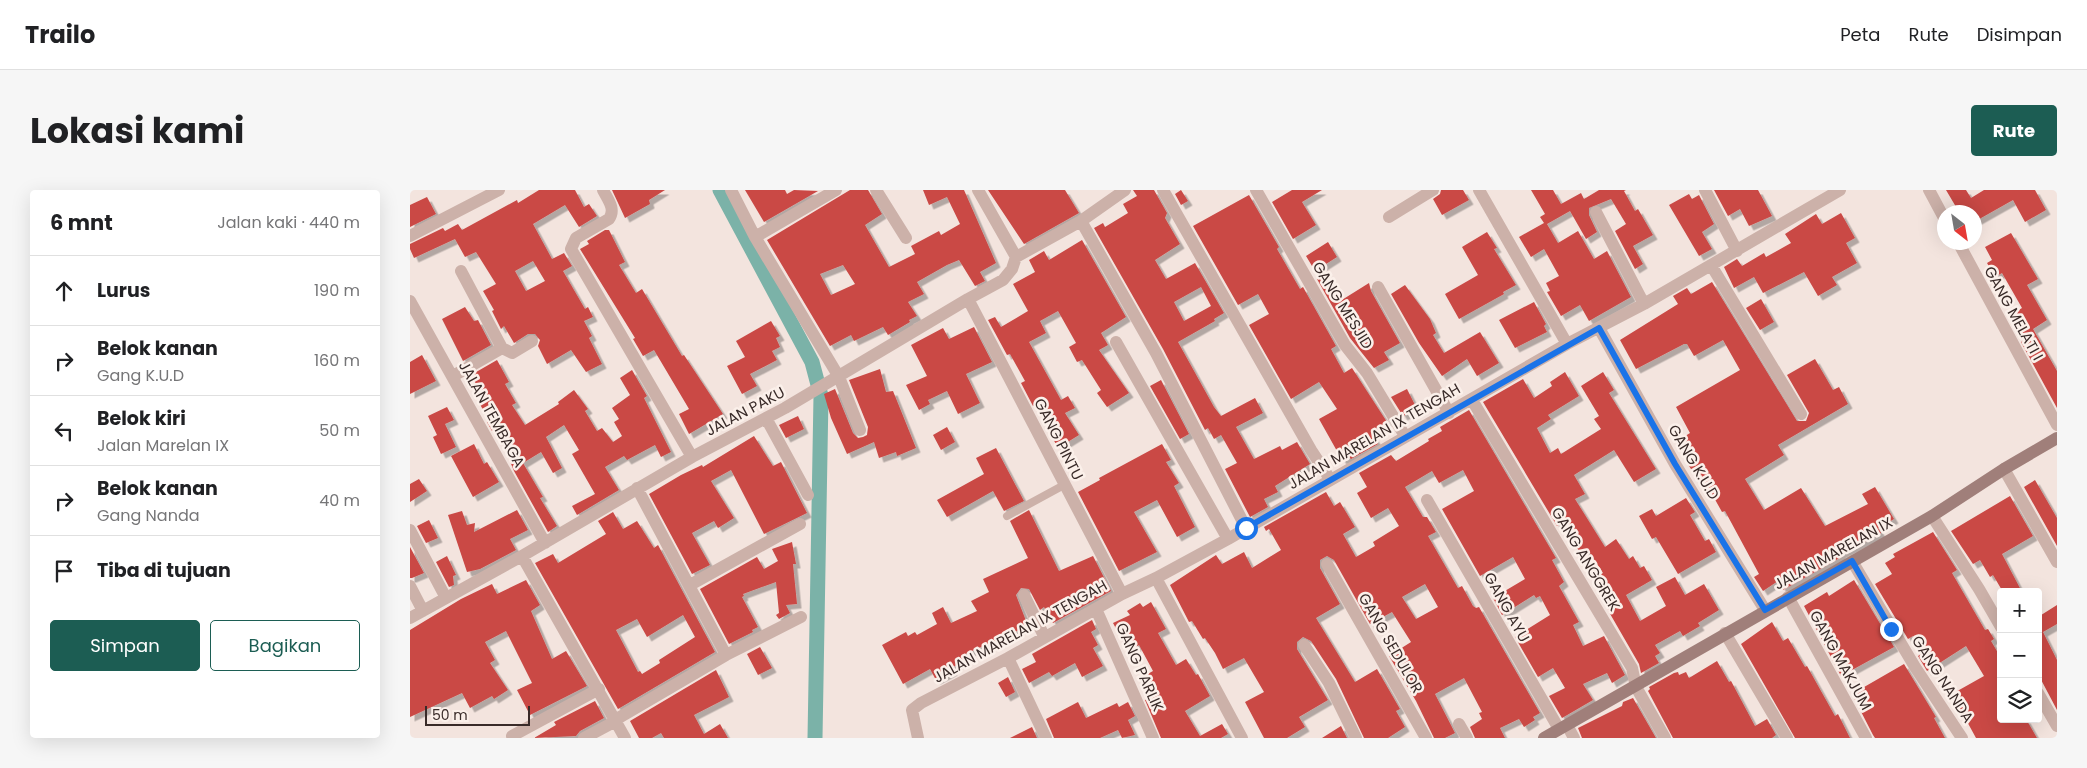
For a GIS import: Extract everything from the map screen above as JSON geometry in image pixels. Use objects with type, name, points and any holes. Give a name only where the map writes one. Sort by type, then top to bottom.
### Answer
[{"type":"main road","name":"JALAN MARELAN IX","points":[[1544,738],[1932,516],[2004,468],[2057,438]]},
{"type":"street","points":[[410,236],[499,190]]},
{"type":"street","points":[[603,190],[612,209],[612,214],[609,219],[576,238],[570,249],[692,458]]},
{"type":"street","points":[[730,190],[835,379],[860,430]]},
{"type":"street","points":[[755,237],[836,190]]},
{"type":"street","points":[[876,190],[906,238]]},
{"type":"street","points":[[978,190],[1016,257],[1082,221],[1125,190]]},
{"type":"street","points":[[1163,190],[1311,450],[1330,479]]},
{"type":"street","name":"GANG MESJID","points":[[1256,190],[1345,345],[1367,373],[1405,436]]},
{"type":"street","points":[[1389,217],[1433,190]]},
{"type":"street","points":[[1479,190],[1567,344]]},
{"type":"street","points":[[1704,190],[1737,251]]},
{"type":"street","name":"JALAN MARELAN IX TENGAH","points":[[918,738],[912,710],[921,703],[1228,539],[1567,344],[1644,304],[1737,251],[1817,195],[1840,190]]},
{"type":"street","points":[[1929,190],[1937,205]]},
{"type":"street","points":[[1596,212],[1644,304]]},
{"type":"street","points":[[1082,221],[1156,353],[1246,528]]},
{"type":"street","name":"GANG MELATI I","points":[[1962,250],[2057,425]]},
{"type":"street","name":"JALAN PAKU","points":[[410,618],[545,543],[637,488],[785,408],[1003,280],[1012,269],[1016,257]]},
{"type":"street","points":[[1711,265],[1801,414]]},
{"type":"street","points":[[462,271],[502,348],[512,353],[532,341]]},
{"type":"street","points":[[1378,287],[1449,412]]},
{"type":"street","name":"GANG PINTU","points":[[968,299],[1122,594]]},
{"type":"street","name":"JALAN TEMBAGA","points":[[410,301],[545,543]]},
{"type":"street","name":"GANG K.U.D","points":[[1599,328],[1675,464],[1765,610]]},
{"type":"street","points":[[1116,342],[1228,539]]},
{"type":"street","points":[[453,376],[502,348]]},
{"type":"street","name":"GANG ANGGREK","points":[[1472,400],[1632,668],[1636,687],[1665,738]]},
{"type":"street","points":[[766,418],[808,495]]},
{"type":"street","points":[[2004,468],[2057,562]]},
{"type":"street","points":[[637,488],[726,656]]},
{"type":"street","name":"GANG AYU","points":[[1427,500],[1563,727],[1574,738]]},
{"type":"street","points":[[1932,516],[1980,589],[1997,620]]},
{"type":"street","points":[[690,585],[800,524]]},
{"type":"street","points":[[410,530],[446,598]]},
{"type":"street","points":[[522,556],[625,738]]},
{"type":"street","name":"GANG NANDA","points":[[1852,561],[1915,667],[1962,738]]},
{"type":"street","name":"GANG SEDULOR","points":[[1327,564],[1426,738]]},
{"type":"street","points":[[1156,578],[1242,738]]},
{"type":"street","points":[[410,586],[424,611]]},
{"type":"street","points":[[1024,595],[1044,636]]},
{"type":"street","name":"GANG MAKJUM","points":[[1788,597],[1866,738]]},
{"type":"street","name":"GANG PARLIK","points":[[1096,609],[1153,738]]},
{"type":"street","points":[[584,738],[726,656],[801,617]]},
{"type":"street","points":[[1726,633],[1787,738]]},
{"type":"street","points":[[1304,645],[1330,683],[1356,738]]},
{"type":"street","points":[[1008,658],[1046,738]]},
{"type":"street","points":[[512,736],[598,689]]},
{"type":"street","points":[[2042,700],[2057,726]]},
{"type":"street","points":[[1459,724],[1467,738]]},
{"type":"lane","points":[[1007,516],[1064,485]]},
{"type":"building","points":[[539,190],[575,190],[584,207],[589,204],[597,216],[579,227],[565,205],[533,224],[552,259],[564,253],[572,266],[563,271],[585,309],[588,307],[593,317],[584,321],[592,336],[589,338],[602,364],[586,372],[571,350],[547,364],[538,346],[540,340],[535,334],[528,334],[514,343],[504,326],[501,329],[492,311],[494,310],[483,291],[496,284],[476,252],[465,257],[455,239],[414,258],[410,249],[410,244],[443,228],[445,231],[458,224],[462,230],[517,200],[518,203]],"holes":[[[533,261],[545,281],[526,291],[515,271]]]},
{"type":"building","points":[[612,190],[665,190],[649,200],[650,204],[625,218]]},
{"type":"building","points":[[745,190],[785,190],[787,194],[794,190],[818,191],[764,222]]},
{"type":"building","points":[[850,190],[868,190],[882,214],[865,225],[889,267],[915,254],[911,246],[939,231],[941,235],[960,224],[947,197],[929,205],[923,190],[964,190],[996,263],[980,272],[985,281],[975,286],[959,260],[947,265],[917,282],[924,294],[908,302],[917,316],[909,320],[910,322],[888,335],[883,327],[854,341],[851,335],[830,346],[767,240]],"holes":[[[843,265],[855,284],[831,295],[820,274]]]},
{"type":"building","points":[[988,190],[1065,190],[1079,213],[1024,244]]},
{"type":"building","points":[[1133,190],[1154,190],[1167,213],[1165,218],[1180,244],[1155,260],[1166,279],[1195,263],[1224,313],[1214,319],[1215,321],[1178,342],[1214,407],[1221,416],[1255,398],[1263,413],[1236,427],[1254,459],[1280,446],[1282,450],[1297,442],[1310,464],[1275,486],[1278,492],[1264,499],[1268,507],[1250,517],[1225,469],[1237,463],[1221,435],[1214,439],[1208,428],[1205,430],[1163,349],[1094,228],[1103,223],[1105,227],[1128,213],[1123,204],[1137,196]],"holes":[[[1201,287],[1211,306],[1184,321],[1174,302]]]},
{"type":"building","points":[[1181,190],[1188,201],[1181,205],[1175,194]]},
{"type":"building","points":[[1292,190],[1322,190],[1302,202],[1316,225],[1293,239],[1272,202]]},
{"type":"building","points":[[1441,190],[1463,190],[1469,200],[1442,215],[1433,199],[1440,194]]},
{"type":"building","points":[[1531,190],[1553,190],[1561,204],[1581,193],[1584,199],[1599,190],[1626,190],[1624,191],[1635,211],[1638,209],[1653,235],[1633,246],[1643,264],[1635,269],[1615,231],[1626,224],[1611,199],[1589,208],[1589,215],[1597,232],[1586,239],[1570,211],[1547,224],[1558,243],[1578,231],[1594,259],[1607,251],[1631,297],[1589,321],[1580,305],[1561,316],[1547,292],[1550,291],[1546,283],[1559,276],[1544,249],[1531,257],[1519,237],[1544,223],[1540,217],[1545,214]]},
{"type":"building","points":[[1714,190],[1758,190],[1772,216],[1749,226],[1740,209],[1728,216]]},
{"type":"building","points":[[1946,190],[1966,190],[1971,198],[1984,190],[2035,190],[2046,210],[2025,222],[2013,200],[1982,217],[1982,205],[1955,205]]},
{"type":"building","points":[[1689,194],[1692,199],[1699,195],[1714,224],[1702,232],[1712,249],[1699,256],[1669,205]]},
{"type":"building","points":[[1249,195],[1279,247],[1277,249],[1300,289],[1303,287],[1336,346],[1331,349],[1344,373],[1352,368],[1387,422],[1371,431],[1378,444],[1351,459],[1349,457],[1342,460],[1319,419],[1337,409],[1319,382],[1291,399],[1249,325],[1269,314],[1258,294],[1238,305],[1193,226]]},
{"type":"building","points":[[427,197],[436,214],[410,227],[410,205]]},
{"type":"building","points":[[1841,213],[1855,238],[1846,243],[1857,263],[1832,277],[1837,285],[1818,296],[1804,272],[1763,293],[1754,277],[1734,288],[1724,267],[1737,259],[1742,266],[1764,253],[1766,257],[1791,243],[1785,234],[1816,214],[1822,224]]},
{"type":"building","points":[[605,230],[609,230],[625,262],[619,265],[636,293],[642,289],[682,356],[684,355],[723,414],[689,434],[679,414],[689,409],[654,350],[643,356],[633,339],[635,338],[580,249],[589,244],[587,241]]},
{"type":"building","points":[[1487,232],[1497,248],[1494,249],[1516,285],[1503,292],[1504,294],[1459,319],[1445,294],[1478,275],[1462,247]]},
{"type":"building","points":[[2011,233],[2038,279],[2027,285],[2047,320],[2033,329],[2057,371],[2057,408],[2021,342],[2026,339],[2012,314],[2022,308],[2002,273],[1995,277],[1987,263],[1992,260],[1985,247]]},
{"type":"building","points":[[1082,240],[1126,317],[1101,333],[1108,345],[1099,350],[1129,393],[1107,407],[1097,393],[1101,390],[1082,360],[1077,362],[1069,347],[1076,343],[1058,311],[1040,321],[1046,333],[1029,342],[1061,400],[1068,396],[1075,408],[1065,413],[1079,435],[1058,448],[1051,435],[1055,433],[1038,404],[1033,406],[1021,383],[1025,381],[1010,354],[1007,355],[988,320],[995,317],[1001,327],[1028,311],[1013,284],[1035,272],[1029,260],[1044,251],[1049,260]]},
{"type":"building","points":[[1328,242],[1337,257],[1315,271],[1306,256]]},
{"type":"building","points":[[1321,277],[1337,303],[1369,283],[1371,291],[1400,343],[1384,352],[1389,360],[1374,368],[1350,338],[1317,279]]},
{"type":"building","points":[[1712,282],[1797,421],[1806,421],[1809,413],[1787,375],[1815,359],[1833,390],[1839,387],[1848,404],[1778,445],[1784,455],[1745,479],[1764,510],[1801,488],[1825,526],[1868,504],[1862,494],[1875,487],[1894,519],[1878,528],[1881,533],[1841,554],[1843,556],[1783,590],[1778,581],[1763,591],[1754,577],[1759,574],[1725,511],[1722,512],[1698,469],[1693,472],[1687,463],[1694,459],[1682,438],[1690,433],[1676,407],[1740,370],[1723,340],[1694,356],[1687,344],[1684,344],[1636,369],[1620,340],[1678,304],[1673,296],[1687,288],[1691,294]]},
{"type":"building","points":[[1405,285],[1430,319],[1436,333],[1433,335],[1444,353],[1480,332],[1499,363],[1477,376],[1467,359],[1442,376],[1419,343],[1391,294]]},
{"type":"building","points":[[1761,299],[1774,322],[1760,330],[1746,308]]},
{"type":"building","points":[[1534,302],[1546,324],[1544,326],[1547,332],[1515,348],[1499,320]]},
{"type":"building","points":[[465,307],[474,321],[478,320],[491,345],[463,361],[442,319]]},
{"type":"building","points":[[771,321],[780,336],[776,338],[780,347],[772,351],[777,360],[750,374],[757,386],[742,394],[727,366],[745,357],[736,341]]},
{"type":"building","points":[[974,327],[992,362],[966,374],[980,403],[958,414],[947,391],[928,400],[930,404],[919,410],[906,385],[927,376],[911,345],[943,328],[949,339]]},
{"type":"building","points":[[422,355],[436,381],[410,394],[410,362]]},
{"type":"building","points":[[497,360],[509,382],[505,384],[516,403],[512,405],[525,425],[559,404],[558,402],[574,390],[588,409],[585,411],[597,431],[602,428],[613,442],[622,436],[614,422],[619,419],[612,408],[630,395],[620,378],[632,370],[647,396],[644,398],[671,452],[661,457],[655,445],[627,460],[624,456],[605,467],[619,490],[577,515],[572,506],[595,494],[572,454],[579,450],[564,425],[546,437],[562,468],[553,473],[541,452],[523,463],[543,497],[540,498],[557,526],[548,532],[514,471],[496,428],[492,431],[487,422],[489,420],[478,401],[484,398],[471,375]]},
{"type":"building","points":[[880,369],[886,392],[893,391],[916,448],[897,456],[896,452],[879,458],[874,442],[847,454],[831,418],[824,394],[835,389],[853,433],[858,438],[863,437],[867,435],[868,427],[849,380]]},
{"type":"building","points":[[1565,372],[1579,396],[1548,415],[1551,419],[1537,428],[1550,453],[1558,448],[1561,454],[1601,429],[1594,419],[1599,416],[1581,386],[1603,372],[1614,390],[1609,393],[1656,469],[1634,482],[1614,450],[1574,475],[1585,494],[1575,499],[1605,547],[1616,539],[1629,559],[1633,556],[1640,568],[1644,566],[1652,580],[1626,595],[1640,621],[1666,606],[1656,587],[1675,577],[1685,595],[1704,584],[1719,610],[1698,623],[1700,626],[1683,636],[1680,631],[1655,645],[1660,653],[1655,656],[1659,663],[1641,673],[1639,664],[1609,612],[1599,587],[1604,585],[1598,576],[1603,573],[1588,550],[1581,554],[1561,523],[1557,526],[1483,402],[1523,379],[1534,398],[1552,386],[1550,382]]},
{"type":"building","points":[[1161,380],[1189,434],[1180,439],[1150,386]]},
{"type":"building","points":[[1407,389],[1417,409],[1403,416],[1391,397]]},
{"type":"building","points":[[447,407],[454,420],[445,424],[456,447],[441,454],[433,437],[437,435],[428,416]]},
{"type":"building","points":[[1469,410],[1556,558],[1552,560],[1564,582],[1559,586],[1579,622],[1573,625],[1583,646],[1604,636],[1625,675],[1612,683],[1607,673],[1583,684],[1593,700],[1562,718],[1549,696],[1565,688],[1553,668],[1538,677],[1515,637],[1550,615],[1540,596],[1536,598],[1534,595],[1502,615],[1493,598],[1525,579],[1513,557],[1480,576],[1442,509],[1474,491],[1463,470],[1439,483],[1432,471],[1405,487],[1423,517],[1427,517],[1436,532],[1428,536],[1458,588],[1462,586],[1473,606],[1479,607],[1540,713],[1533,717],[1535,720],[1524,727],[1519,719],[1500,728],[1505,738],[1475,738],[1470,727],[1482,719],[1479,713],[1482,712],[1464,678],[1435,694],[1455,733],[1445,738],[1434,738],[1416,701],[1389,656],[1411,642],[1392,612],[1370,624],[1334,560],[1327,556],[1320,560],[1320,568],[1340,604],[1316,618],[1355,682],[1377,669],[1400,709],[1396,711],[1405,727],[1388,738],[1364,738],[1336,679],[1311,641],[1303,637],[1297,642],[1297,649],[1328,700],[1299,717],[1305,727],[1287,738],[1264,738],[1245,702],[1264,692],[1244,658],[1223,669],[1205,638],[1203,639],[1192,621],[1189,622],[1170,585],[1216,555],[1222,564],[1244,552],[1252,568],[1281,550],[1269,529],[1266,531],[1264,527],[1326,492],[1334,506],[1340,502],[1355,527],[1343,534],[1356,557],[1375,546],[1373,542],[1399,526],[1388,508],[1371,518],[1357,493],[1367,487],[1359,473],[1391,455],[1396,461],[1442,431],[1440,427]],"holes":[[[1425,584],[1438,607],[1416,619],[1402,597]]]},
{"type":"building","points":[[798,416],[804,429],[786,438],[779,425]]},
{"type":"building","points":[[947,427],[955,442],[941,450],[933,435]]},
{"type":"building","points":[[754,436],[773,466],[781,462],[807,513],[764,534],[731,470],[711,481],[734,518],[718,528],[714,521],[692,533],[710,565],[692,574],[649,494],[681,475],[702,465],[703,467]]},
{"type":"building","points":[[474,444],[484,464],[487,462],[499,482],[473,497],[451,456]]},
{"type":"building","points":[[1162,444],[1171,460],[1166,462],[1179,483],[1174,486],[1195,527],[1177,537],[1157,500],[1134,512],[1157,552],[1119,571],[1078,492],[1100,480],[1099,478]]},
{"type":"building","points":[[996,448],[1024,501],[1004,511],[993,491],[947,517],[937,500],[984,474],[976,458]]},
{"type":"building","points":[[419,479],[427,491],[410,502],[410,484]]},
{"type":"building","points":[[2035,480],[2057,518],[2057,546],[2024,487]]},
{"type":"building","points":[[2010,496],[2033,536],[2002,554],[2020,588],[2001,588],[1993,575],[1990,577],[1980,560],[1973,564],[1951,531]]},
{"type":"building","points":[[1686,498],[1695,512],[1690,515],[1705,541],[1709,539],[1716,552],[1678,574],[1656,537],[1652,539],[1639,516],[1652,509],[1656,516]]},
{"type":"building","points":[[517,510],[528,530],[510,539],[516,550],[480,569],[467,572],[448,515],[462,511],[467,525],[475,523],[474,532]]},
{"type":"building","points":[[1029,510],[1059,571],[1093,556],[1111,591],[1053,623],[1044,607],[1040,610],[1029,589],[1021,588],[1016,595],[1028,626],[965,654],[968,659],[951,668],[953,671],[936,680],[930,669],[903,684],[882,645],[906,632],[908,636],[915,632],[917,635],[937,624],[932,613],[943,607],[951,623],[977,611],[971,601],[989,592],[983,579],[1028,558],[1010,521]]},
{"type":"building","points":[[613,512],[623,529],[637,521],[654,548],[658,545],[715,652],[618,709],[535,563],[553,554],[558,563],[606,534],[598,521]],"holes":[[[683,615],[695,637],[659,660],[660,663],[642,674],[640,671],[638,672],[616,630],[637,619],[647,637]]]},
{"type":"building","points":[[429,520],[438,538],[426,543],[417,526]]},
{"type":"building","points":[[1933,532],[1957,570],[1952,573],[1985,630],[1988,629],[1994,639],[1991,641],[1997,651],[1997,723],[2028,723],[2037,738],[1976,738],[1952,694],[1984,676],[1966,646],[1927,671],[1918,656],[1923,653],[1913,636],[1908,639],[1875,584],[1892,574],[1885,563],[1895,557],[1893,554]]},
{"type":"building","points":[[792,542],[796,564],[793,564],[797,604],[786,605],[790,613],[779,619],[776,615],[779,613],[776,582],[743,594],[744,596],[742,597],[758,627],[752,630],[753,632],[729,644],[700,589],[757,557],[764,569],[778,561],[772,549]]},
{"type":"building","points":[[410,547],[424,573],[412,578],[410,578]]},
{"type":"building","points":[[447,556],[456,575],[453,576],[454,585],[449,587],[436,562]]},
{"type":"building","points":[[526,580],[540,605],[531,611],[552,659],[566,651],[587,686],[530,715],[517,690],[532,683],[506,631],[485,642],[495,660],[490,663],[508,690],[494,699],[492,696],[470,708],[462,693],[410,717],[410,630],[461,599],[492,584],[497,594]]},
{"type":"building","points":[[1854,580],[1894,647],[1841,676],[1804,606],[1827,592],[1829,596]]},
{"type":"building","points":[[1151,602],[1166,629],[1158,633],[1176,665],[1186,659],[1196,675],[1198,674],[1210,696],[1185,711],[1200,736],[1222,724],[1228,734],[1221,738],[1161,738],[1145,700],[1154,696],[1144,676],[1153,671],[1139,645],[1128,651],[1113,623],[1130,615],[1127,611],[1140,603],[1143,607]]},
{"type":"building","points":[[2057,605],[2057,624],[2043,632],[2057,660],[2057,710],[2042,682],[2042,614]]},
{"type":"building","points":[[1092,620],[1096,629],[1091,632],[1098,645],[1093,648],[1103,666],[1082,677],[1075,663],[1052,676],[1049,672],[1029,683],[1022,669],[1036,662],[1032,654]]},
{"type":"building","points":[[1772,622],[1783,641],[1788,638],[1805,667],[1807,666],[1835,716],[1838,714],[1850,738],[1795,738],[1741,644]]},
{"type":"building","points":[[760,647],[772,668],[758,675],[747,654]]},
{"type":"building","points":[[1717,661],[1729,682],[1731,681],[1755,726],[1767,719],[1776,735],[1772,738],[1673,738],[1648,691],[1649,687],[1678,672],[1679,675],[1686,672],[1689,678]]},
{"type":"building","points":[[1904,664],[1936,717],[1934,718],[1945,738],[1875,738],[1873,735],[1852,694]]},
{"type":"building","points":[[716,670],[729,697],[694,715],[704,734],[720,724],[728,738],[664,738],[661,733],[652,738],[639,738],[630,721]]},
{"type":"building","points":[[1008,677],[1015,692],[1006,697],[998,683]]},
{"type":"building","points":[[1633,698],[1656,738],[1582,738],[1578,728],[1622,706],[1623,702]]},
{"type":"building","points":[[595,701],[604,718],[580,731],[576,736],[534,738],[556,725],[554,722]]},
{"type":"building","points":[[1078,702],[1086,718],[1117,703],[1119,707],[1128,702],[1135,716],[1128,720],[1135,735],[1122,738],[1118,730],[1100,738],[1054,738],[1046,719]]},
{"type":"building","points":[[1341,726],[1347,738],[1322,738]]},
{"type":"building","points":[[1032,727],[1037,738],[1010,738]]},
{"type":"waterway","points":[[720,190],[812,362],[821,396],[815,738]]},
{"type":"route","points":[[1246,528],[1567,344],[1599,328],[1675,464],[1765,610],[1852,561],[1891,629]]}]
